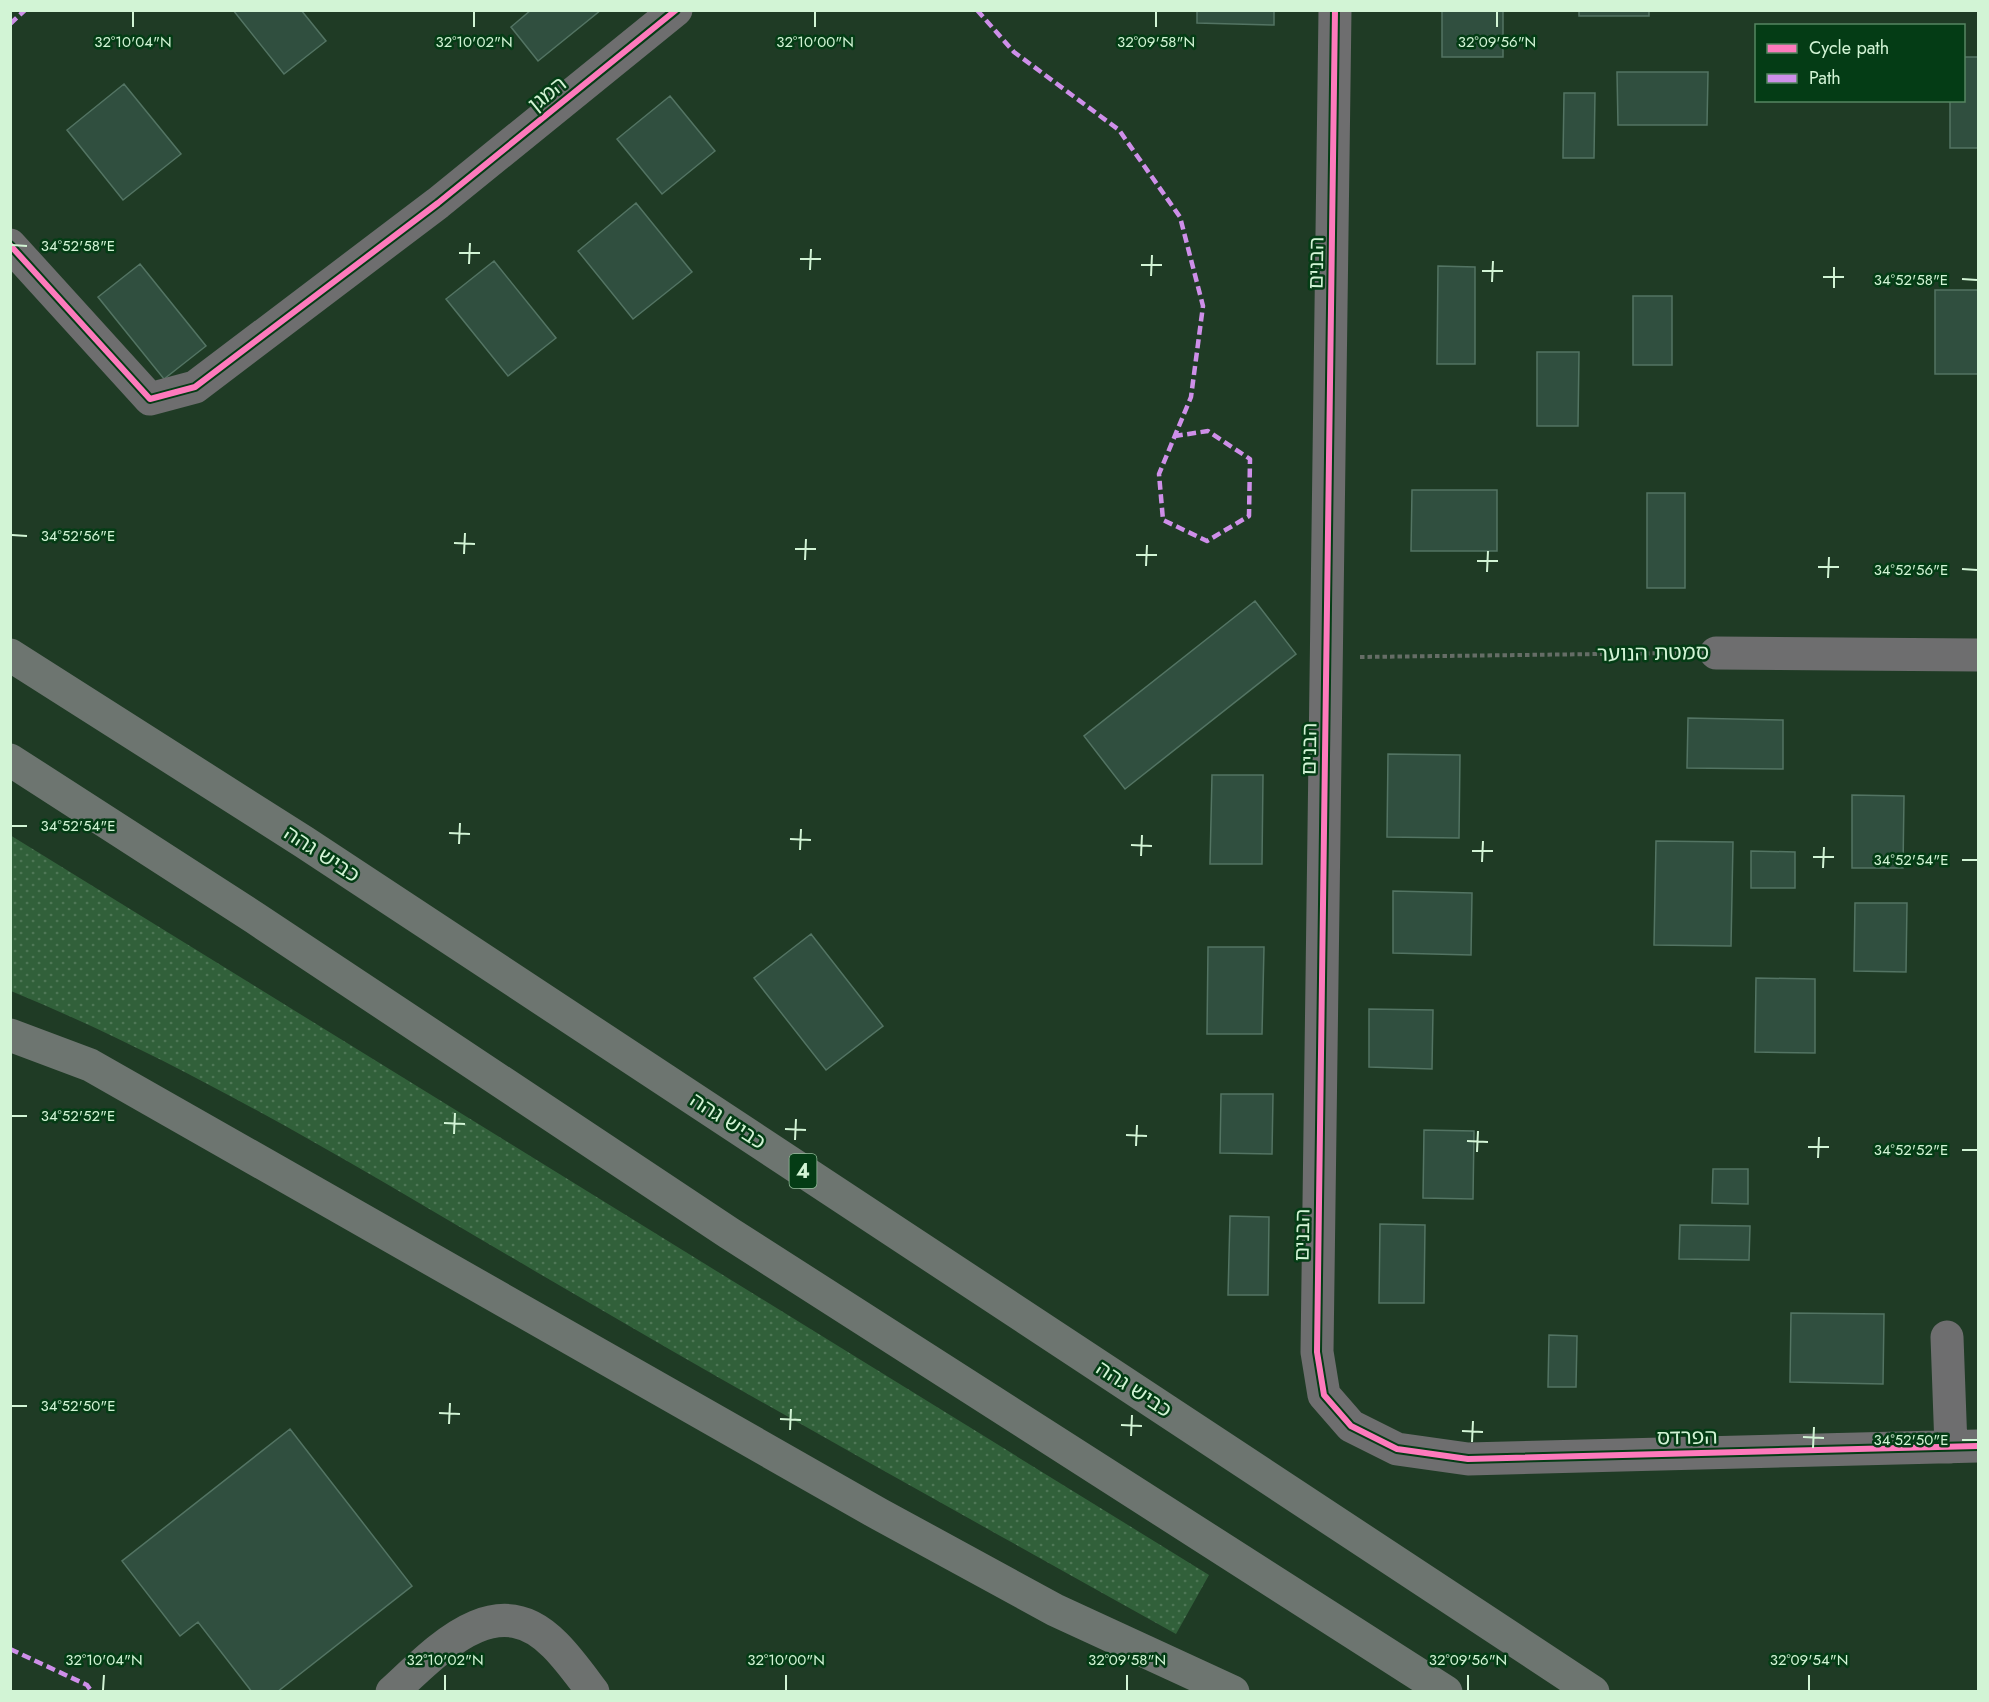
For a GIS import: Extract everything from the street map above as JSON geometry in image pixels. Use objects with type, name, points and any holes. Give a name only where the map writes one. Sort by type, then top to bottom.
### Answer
[{"type":"highway","name":"כביש גהה","points":[[10,655],[304,842],[1593,1692]]},
{"type":"highway","points":[[10,760],[265,924],[729,1233],[1446,1692]]},
{"type":"highway","points":[[10,1035],[90,1065],[879,1514],[1055,1610],[1233,1692]]},
{"type":"street","name":"המגן","points":[[10,245],[150,399],[195,387],[438,203],[676,10]]},
{"type":"street","name":"הבנים","points":[[1335,10],[1317,1352],[1324,1395],[1351,1426],[1397,1449]]},
{"type":"street","name":"סמטת הנוער","points":[[1716,652],[1978,655]]},
{"type":"street","points":[[1947,1336],[1965,1447]]},
{"type":"street","name":"הפרדס","points":[[1397,1449],[1468,1459],[1965,1447]]},
{"type":"street","points":[[392,1692],[451,1640],[482,1622],[507,1620],[531,1626],[555,1644],[593,1692]]},
{"type":"green space","points":[[10,835],[1209,1575],[1176,1634],[725,1381],[298,1133],[156,1058],[11,991]]},
{"type":"building","points":[[233,10],[301,10],[326,41],[284,74]]},
{"type":"building","points":[[531,10],[601,10],[538,61],[511,27]]},
{"type":"building","points":[[1197,10],[1274,10],[1274,25],[1197,23]]},
{"type":"building","points":[[1442,10],[1503,10],[1503,57],[1442,57]]},
{"type":"building","points":[[1579,10],[1649,10],[1649,16],[1579,16]]},
{"type":"building","points":[[1965,57],[1978,57],[1978,148],[1950,148],[1950,102],[1965,102]]},
{"type":"building","points":[[1617,72],[1708,72],[1707,125],[1618,125]]},
{"type":"building","points":[[124,84],[181,154],[123,200],[67,130]]},
{"type":"building","points":[[1564,93],[1595,93],[1594,158],[1563,158]]},
{"type":"building","points":[[670,96],[715,151],[662,194],[617,139]]},
{"type":"building","points":[[636,203],[692,272],[633,319],[578,251]]},
{"type":"building","points":[[494,261],[556,338],[508,376],[446,299]]},
{"type":"building","points":[[140,264],[206,346],[164,379],[98,297]]},
{"type":"building","points":[[1438,266],[1475,267],[1475,364],[1437,364]]},
{"type":"building","points":[[1935,290],[1978,290],[1978,374],[1935,374]]},
{"type":"building","points":[[1633,296],[1672,296],[1672,365],[1633,365]]},
{"type":"building","points":[[1537,352],[1579,352],[1578,426],[1537,426]]},
{"type":"building","points":[[1412,490],[1497,490],[1497,551],[1411,551]]},
{"type":"building","points":[[1647,493],[1685,493],[1685,588],[1647,588]]},
{"type":"building","points":[[1255,601],[1296,654],[1125,789],[1084,736]]},
{"type":"building","points":[[1688,718],[1783,720],[1783,769],[1687,768]]},
{"type":"building","points":[[1388,754],[1460,755],[1459,838],[1387,837]]},
{"type":"building","points":[[1212,775],[1263,775],[1262,864],[1210,864]]},
{"type":"building","points":[[1852,795],[1904,796],[1903,868],[1852,868]]},
{"type":"building","points":[[1656,841],[1733,842],[1731,946],[1654,945]]},
{"type":"building","points":[[1751,851],[1795,852],[1795,888],[1751,888]]},
{"type":"building","points":[[1393,891],[1472,893],[1471,955],[1393,953]]},
{"type":"building","points":[[1855,903],[1907,903],[1906,972],[1854,971]]},
{"type":"building","points":[[811,934],[883,1026],[826,1070],[754,978]]},
{"type":"building","points":[[1208,947],[1264,947],[1262,1034],[1207,1034]]},
{"type":"building","points":[[1756,978],[1815,979],[1815,1053],[1755,1052]]},
{"type":"building","points":[[1369,1009],[1433,1010],[1432,1069],[1369,1067]]},
{"type":"building","points":[[1221,1094],[1273,1094],[1272,1154],[1220,1153]]},
{"type":"building","points":[[1424,1130],[1474,1131],[1473,1199],[1423,1198]]},
{"type":"building","points":[[1713,1169],[1748,1169],[1748,1204],[1712,1203]]},
{"type":"building","points":[[1230,1216],[1269,1217],[1268,1295],[1228,1295]]},
{"type":"building","points":[[1380,1224],[1425,1225],[1424,1303],[1379,1303]]},
{"type":"building","points":[[1680,1225],[1750,1226],[1749,1260],[1679,1259]]},
{"type":"building","points":[[1791,1313],[1884,1314],[1883,1384],[1790,1382]]},
{"type":"building","points":[[1549,1335],[1577,1336],[1576,1387],[1548,1387]]},
{"type":"building","points":[[290,1429],[412,1586],[277,1692],[252,1692],[198,1622],[180,1636],[122,1561]]},
{"type":"marked path","points":[[10,24],[25,10]]},
{"type":"marked path","points":[[977,10],[1014,52],[1119,130],[1180,217],[1203,306],[1191,397],[1159,474],[1163,520],[1207,541],[1249,516],[1250,459],[1208,431],[1175,436]]},
{"type":"marked path","points":[[10,1649],[87,1685],[92,1692]]},
{"type":"cycle path","points":[[10,245],[150,399],[195,387],[438,203],[676,10]]},
{"type":"cycle path","points":[[1335,10],[1317,1352],[1324,1395],[1351,1426],[1397,1449],[1468,1459],[1978,1446]]}]
